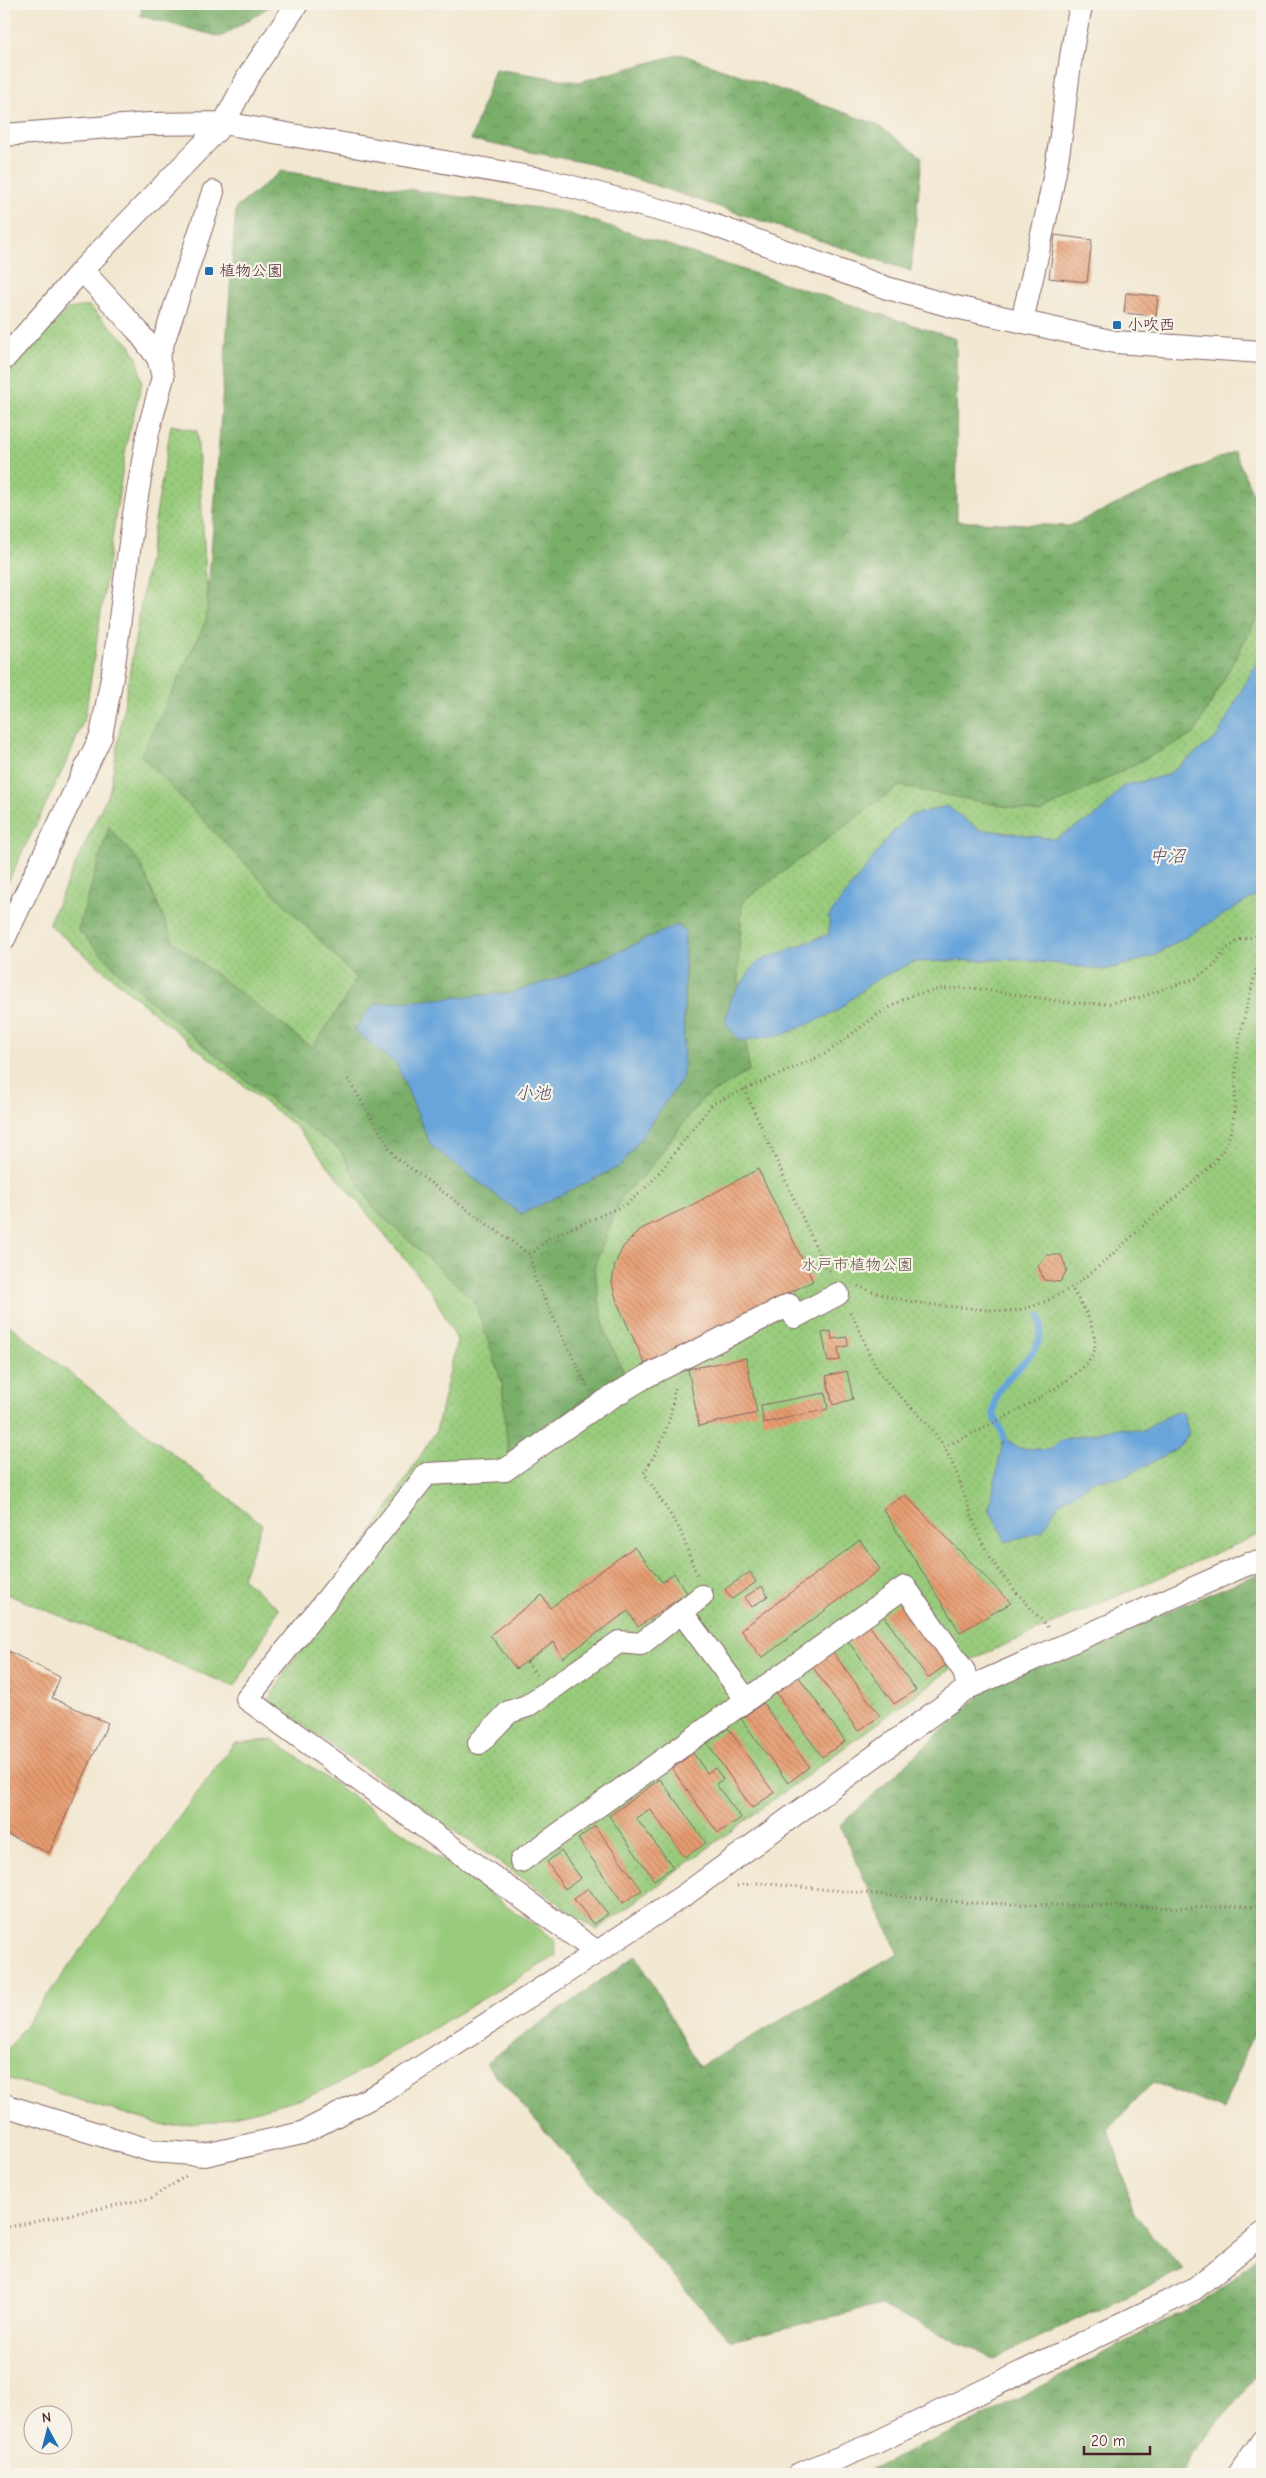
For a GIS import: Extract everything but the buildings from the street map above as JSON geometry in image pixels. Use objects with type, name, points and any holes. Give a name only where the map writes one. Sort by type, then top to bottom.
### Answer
[{"type":"street","points":[[4,358],[82,270],[224,123],[248,77],[297,4]]},
{"type":"street","points":[[1022,321],[1049,202],[1061,135],[1071,48],[1082,4]]},
{"type":"street","points":[[4,135],[149,124],[224,123],[546,180],[705,222],[887,288],[1115,342],[1262,352]]},
{"type":"street","points":[[158,358],[213,192]]},
{"type":"street","points":[[4,939],[101,736],[113,672],[148,432],[163,377],[158,358],[137,330],[82,270]]},
{"type":"street","points":[[597,1952],[247,1698],[427,1474],[505,1470],[597,1406],[671,1364],[789,1305],[795,1317],[844,1285]]},
{"type":"street","points":[[4,2105],[152,2151],[205,2156],[302,2133],[384,2091],[686,1894],[968,1688],[1248,1564],[1262,1562]]},
{"type":"street","points":[[522,1861],[905,1587],[964,1671],[968,1688]]},
{"type":"street","points":[[479,1743],[510,1712],[526,1706],[619,1642],[641,1644],[702,1596]]},
{"type":"street","points":[[682,1613],[746,1699]]},
{"type":"street","points":[[799,2474],[873,2444],[1194,2288],[1262,2234]]},
{"type":"street","points":[[1239,2474],[1262,2442]]},
{"type":"path","points":[[530,1256],[549,1238],[624,1205],[632,1199],[655,1178],[712,1104],[825,1054],[880,1013],[910,996],[939,989],[972,988],[1072,1003],[1114,1002],[1138,998],[1196,978],[1214,966],[1225,950],[1239,940],[1262,935]]},
{"type":"path","points":[[744,1090],[825,1267],[844,1285],[878,1295],[936,1304],[1017,1310],[1072,1286],[1111,1256],[1203,1174],[1227,1143],[1235,1101],[1241,1030],[1262,948]]},
{"type":"path","points":[[348,1079],[395,1157],[530,1256],[535,1280],[597,1406]]},
{"type":"path","points":[[825,1267],[844,1285],[853,1318],[870,1357],[885,1379],[927,1422],[944,1448],[956,1472],[982,1544],[1003,1574],[1051,1632],[1059,1647]]},
{"type":"path","points":[[944,1448],[1068,1382],[1088,1363],[1095,1348],[1093,1335],[1087,1315],[1072,1286]]},
{"type":"path","points":[[671,1364],[674,1377],[673,1410],[662,1444],[644,1473],[680,1530],[694,1567],[702,1596]]},
{"type":"path","points":[[732,1886],[758,1883],[972,1903],[1189,1908],[1262,1906]]},
{"type":"path","points":[[4,2228],[151,2198],[188,2174],[205,2156]]},
{"type":"green space","points":[[143,4],[274,4],[221,37],[140,16]]},
{"type":"green space","points":[[681,54],[876,124],[922,157],[911,271],[591,164],[471,140],[495,69],[579,82]]},
{"type":"green space","points":[[281,171],[566,212],[956,339],[957,521],[1069,526],[1234,451],[1262,514],[1262,609],[1194,734],[1039,813],[899,786],[742,902],[738,972],[749,1071],[702,1099],[645,1174],[621,1197],[594,1267],[604,1329],[625,1375],[508,1454],[502,1383],[474,1300],[374,1209],[339,1149],[268,1099],[127,981],[78,930],[109,827],[140,863],[174,942],[312,1048],[341,1005],[356,978],[141,756],[206,621],[236,208]]},
{"type":"green space","points":[[89,306],[130,345],[138,360],[142,383],[127,441],[85,717],[69,757],[4,890],[4,376],[67,309]]},
{"type":"green space","name":"水戸市植物公園","points":[[171,425],[197,431],[209,624],[1262,558],[1262,1533],[952,1668],[597,1930],[268,1701],[436,1431],[457,1340],[432,1292],[296,1127],[189,1042],[48,924],[110,789]]},
{"type":"green space","points":[[4,1321],[262,1524],[242,1578],[279,1609],[235,1687],[4,1593]]},
{"type":"green space","points":[[1262,1572],[1262,2014],[1223,2110],[1153,2082],[1109,2128],[1134,2214],[1184,2270],[993,2359],[881,2305],[731,2341],[485,2063],[636,1955],[699,2067],[898,1953],[840,1826],[990,1686]]},
{"type":"green space","points":[[273,1740],[554,1939],[556,1956],[340,2083],[309,2096],[213,2122],[165,2126],[4,2077],[4,2054],[234,1743]]},
{"type":"green space","points":[[1262,2253],[1262,2368],[1191,2456],[1181,2474],[860,2474],[980,2419],[1212,2296]]},
{"type":"water","name":"中沼","points":[[1262,652],[1262,892],[1152,957],[1105,970],[1018,959],[913,962],[872,982],[836,1012],[783,1035],[739,1041],[725,1022],[732,997],[757,962],[829,934],[829,916],[891,834],[909,816],[947,806],[978,829],[1055,839],[1100,813],[1123,786],[1167,775],[1217,737]]},
{"type":"water","name":"小池","points":[[677,925],[685,932],[683,1077],[621,1166],[521,1214],[431,1146],[397,1065],[354,1030],[374,1004],[511,993],[567,975]]},
{"type":"water","points":[[1176,1411],[1183,1412],[1189,1434],[1177,1449],[1122,1478],[1095,1480],[1059,1503],[1042,1531],[1006,1542],[989,1509],[1004,1437],[1018,1448],[1049,1450],[1061,1440],[1119,1428],[1143,1431]]},
{"type":"waterway","points":[[1004,1437],[993,1413],[997,1396],[1008,1378],[1036,1347],[1040,1338],[1040,1316]]},
{"type":"place","name":"植物公園","points":[[209,271]]},
{"type":"place","name":"小吹西","points":[[1117,325]]}]
